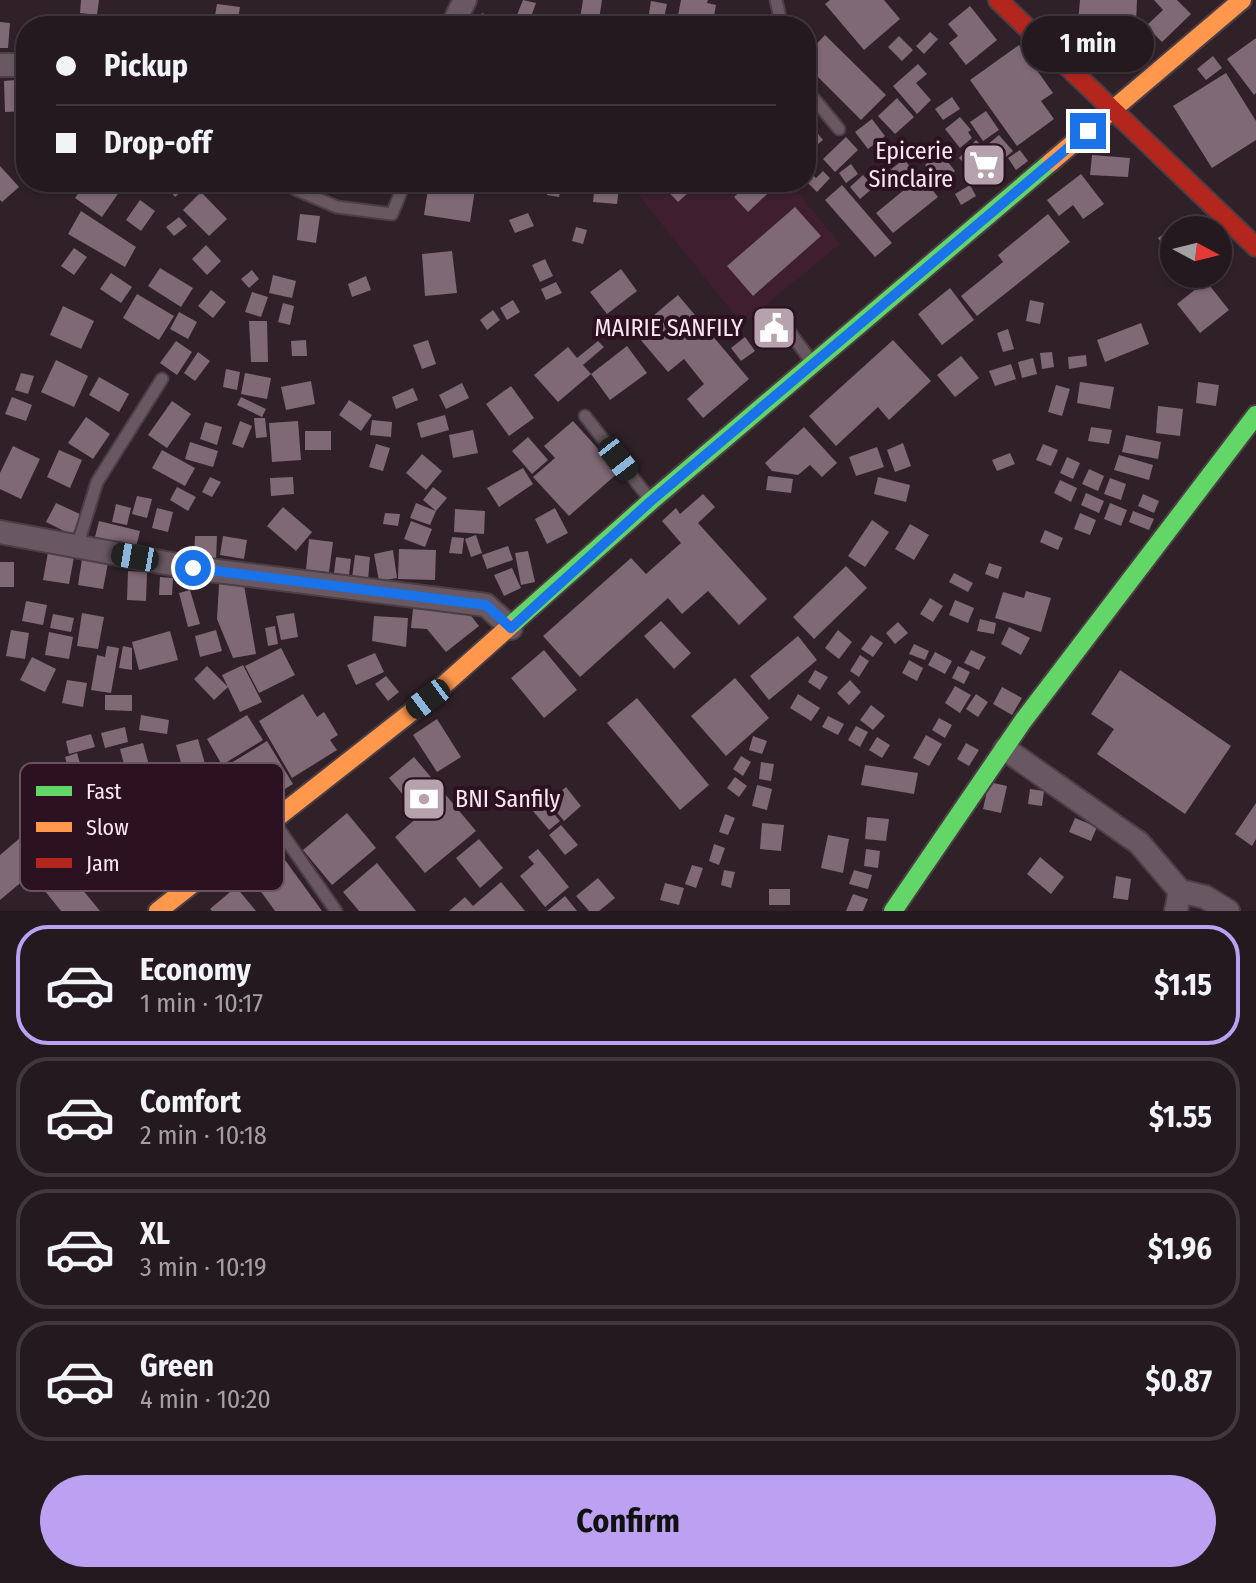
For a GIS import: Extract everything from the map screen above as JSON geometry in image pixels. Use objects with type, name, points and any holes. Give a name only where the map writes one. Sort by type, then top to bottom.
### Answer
[{"type":"main road","points":[[998,0],[1256,247]]},
{"type":"main road","points":[[284,809],[428,699],[651,501],[814,366],[1242,0]]},
{"type":"main road","points":[[893,911],[1005,749],[1160,537],[1256,415]]},
{"type":"main road","points":[[158,911],[183,891]]},
{"type":"street","points":[[0,532],[193,568],[486,605],[511,628]]},
{"type":"street","points":[[1005,749],[1139,843],[1178,901],[1205,897],[1228,911]]},
{"type":"lane","points":[[816,101],[839,129]]},
{"type":"lane","points":[[302,192],[337,207],[392,214],[401,192]]},
{"type":"lane","points":[[781,320],[814,366]]},
{"type":"lane","points":[[77,547],[97,482],[162,379]]},
{"type":"lane","points":[[585,416],[651,501]]},
{"type":"lane","points":[[284,835],[336,911]]},
{"type":"shaded area","points":[[636,192],[797,192],[840,244],[742,324]]},
{"type":"building","points":[[81,0],[99,0],[97,15],[80,13]]},
{"type":"building","points":[[523,0],[536,3],[531,16],[517,16]]},
{"type":"building","points":[[583,0],[602,0],[600,16],[580,16]]},
{"type":"building","points":[[681,0],[708,0],[707,3],[716,5],[714,16],[678,16]]},
{"type":"building","points":[[830,0],[884,0],[900,19],[864,50],[825,4]]},
{"type":"building","points":[[1080,0],[1137,0],[1136,24],[1128,24],[1127,55],[1096,53],[1097,23],[1078,22]]},
{"type":"building","points":[[1154,0],[1177,0],[1191,14],[1162,42],[1146,26],[1163,10]]},
{"type":"building","points":[[651,1],[667,4],[664,16],[649,16]]},
{"type":"building","points":[[217,4],[240,7],[238,16],[215,16]]},
{"type":"building","points":[[970,6],[997,40],[966,65],[949,43],[958,36],[948,24]]},
{"type":"building","points":[[0,22],[10,23],[8,48],[0,48]]},
{"type":"building","points":[[930,32],[938,39],[924,54],[916,46]]},
{"type":"building","points":[[825,35],[886,95],[861,120],[816,75],[816,44]]},
{"type":"building","points":[[899,36],[913,50],[902,61],[888,47]]},
{"type":"building","points":[[1256,38],[1256,93],[1254,95],[1227,59]]},
{"type":"building","points":[[1019,45],[1053,93],[1041,101],[1054,119],[1017,146],[970,80]]},
{"type":"building","points":[[1213,56],[1222,68],[1206,80],[1197,69]]},
{"type":"building","points":[[918,64],[927,74],[916,83],[931,100],[917,114],[893,86]]},
{"type":"building","points":[[1226,73],[1256,121],[1256,140],[1212,168],[1173,106]]},
{"type":"building","points":[[16,80],[16,111],[5,112],[4,81]]},
{"type":"building","points":[[952,97],[960,109],[943,120],[935,109]]},
{"type":"building","points":[[897,98],[914,117],[895,134],[878,116]]},
{"type":"building","points":[[986,111],[999,130],[983,141],[970,122]]},
{"type":"building","points":[[960,117],[971,130],[968,132],[972,138],[960,148],[945,129]]},
{"type":"building","points":[[872,119],[885,136],[868,149],[855,132]]},
{"type":"building","points":[[816,131],[823,140],[816,146]]},
{"type":"building","points":[[999,135],[1013,151],[1001,161],[987,145]]},
{"type":"building","points":[[846,137],[858,150],[835,172],[823,159]]},
{"type":"building","points":[[976,140],[985,149],[968,167],[959,158]]},
{"type":"building","points":[[988,150],[1000,163],[987,174],[975,161]]},
{"type":"building","points":[[1020,150],[1028,161],[1016,170],[1008,158]]},
{"type":"building","points":[[940,152],[955,171],[941,183],[925,165]]},
{"type":"building","points":[[1092,155],[1130,158],[1128,177],[1090,175]]},
{"type":"building","points":[[904,159],[913,171],[898,183],[889,171]]},
{"type":"building","points":[[851,164],[858,174],[846,183],[839,173]]},
{"type":"building","points":[[0,166],[16,184],[16,190],[2,202]]},
{"type":"building","points":[[823,171],[830,178],[817,192],[816,178]]},
{"type":"building","points":[[1081,174],[1104,204],[1083,219],[1073,205],[1059,216],[1047,200]]},
{"type":"building","points":[[863,175],[874,187],[860,199],[850,187]]},
{"type":"building","points":[[921,176],[938,197],[893,233],[876,213]]},
{"type":"building","points":[[842,185],[892,243],[875,257],[825,200]]},
{"type":"building","points":[[970,185],[976,196],[961,205],[955,194]]},
{"type":"building","points":[[79,192],[119,192],[102,217],[75,198]]},
{"type":"building","points":[[201,192],[227,219],[209,236],[183,210]]},
{"type":"building","points":[[427,192],[475,192],[470,222],[424,215]]},
{"type":"building","points":[[547,192],[560,192],[559,197],[547,195]]},
{"type":"building","points":[[594,192],[618,192],[617,204],[593,202]]},
{"type":"building","points":[[668,192],[689,192],[678,202]]},
{"type":"building","points":[[739,192],[769,192],[748,212],[734,197]]},
{"type":"building","points":[[140,200],[155,211],[141,231],[126,220]]},
{"type":"building","points":[[795,207],[821,236],[753,296],[727,266]]},
{"type":"building","points":[[81,211],[136,247],[125,267],[68,234]]},
{"type":"building","points":[[528,213],[534,226],[515,233],[509,220]]},
{"type":"building","points":[[300,214],[320,216],[316,243],[297,240]]},
{"type":"building","points":[[1048,214],[1070,242],[977,316],[961,296],[1003,262],[998,255]]},
{"type":"building","points":[[179,217],[187,226],[174,236],[166,227]]},
{"type":"building","points":[[576,227],[587,230],[583,244],[572,241]]},
{"type":"building","points":[[206,245],[221,261],[207,275],[192,259]]},
{"type":"building","points":[[74,248],[87,257],[74,275],[61,266]]},
{"type":"building","points":[[452,251],[457,293],[425,296],[422,254]]},
{"type":"building","points":[[545,259],[553,276],[540,282],[532,265]]},
{"type":"building","points":[[160,268],[193,288],[181,307],[148,286]]},
{"type":"building","points":[[621,269],[637,291],[607,314],[590,292]]},
{"type":"building","points":[[252,270],[259,279],[249,288],[241,279]]},
{"type":"building","points":[[111,273],[132,287],[121,303],[100,289]]},
{"type":"building","points":[[273,275],[296,281],[292,298],[269,293]]},
{"type":"building","points":[[366,276],[371,290],[352,297],[348,284]]},
{"type":"building","points":[[556,282],[562,293],[546,300],[541,289]]},
{"type":"building","points":[[950,288],[974,320],[942,345],[918,314]]},
{"type":"building","points":[[1197,288],[1212,288],[1229,310],[1200,333],[1177,304]]},
{"type":"building","points":[[211,290],[226,302],[213,318],[198,306]]},
{"type":"building","points":[[252,292],[268,297],[261,317],[245,312]]},
{"type":"building","points":[[137,294],[174,316],[159,340],[123,318]]},
{"type":"building","points":[[678,295],[749,379],[703,418],[687,399],[704,384],[684,359],[668,372],[634,332]]},
{"type":"building","points":[[513,300],[520,312],[507,320],[500,308]]},
{"type":"building","points":[[1030,300],[1044,303],[1040,324],[1026,321]]},
{"type":"building","points":[[283,303],[294,306],[290,325],[278,322]]},
{"type":"building","points":[[63,306],[94,321],[81,349],[50,335]]},
{"type":"building","points":[[493,310],[500,320],[487,330],[480,320]]},
{"type":"building","points":[[179,312],[197,322],[188,339],[170,329]]},
{"type":"building","points":[[249,321],[267,321],[268,362],[251,362]]},
{"type":"building","points":[[1141,323],[1149,344],[1105,362],[1097,340]]},
{"type":"building","points":[[1008,329],[1014,349],[1003,352],[997,333]]},
{"type":"building","points":[[745,337],[755,351],[741,361],[731,348]]},
{"type":"building","points":[[306,340],[307,356],[292,356],[291,341]]},
{"type":"building","points":[[428,340],[436,364],[422,369],[413,345]]},
{"type":"building","points":[[893,340],[931,381],[889,420],[878,407],[836,446],[809,416]]},
{"type":"building","points":[[176,341],[192,352],[177,375],[160,363]]},
{"type":"building","points":[[598,341],[604,347],[583,365],[591,374],[558,402],[534,375],[568,347],[577,358]]},
{"type":"building","points":[[627,346],[647,373],[610,400],[591,374]]},
{"type":"building","points":[[198,352],[210,361],[195,381],[184,373]]},
{"type":"building","points":[[1052,352],[1054,367],[1042,369],[1040,353]]},
{"type":"building","points":[[1086,355],[1087,366],[1069,369],[1068,357]]},
{"type":"building","points":[[961,356],[979,378],[955,397],[937,375]]},
{"type":"building","points":[[1033,358],[1037,374],[1022,378],[1018,362]]},
{"type":"building","points":[[56,360],[88,376],[74,407],[41,392]]},
{"type":"building","points":[[1011,364],[1016,379],[995,386],[989,371]]},
{"type":"building","points":[[226,369],[240,372],[237,390],[223,387]]},
{"type":"building","points":[[21,373],[34,376],[28,394],[15,390]]},
{"type":"building","points":[[245,373],[271,378],[267,399],[241,394]]},
{"type":"building","points":[[99,377],[129,394],[119,412],[89,395]]},
{"type":"building","points":[[311,381],[315,404],[286,410],[281,387]]},
{"type":"building","points":[[1080,382],[1114,387],[1110,409],[1077,403]]},
{"type":"building","points":[[1198,382],[1219,385],[1216,406],[1196,403]]},
{"type":"building","points":[[462,383],[469,398],[446,409],[439,395]]},
{"type":"building","points":[[1056,385],[1070,389],[1062,416],[1048,412]]},
{"type":"building","points":[[511,386],[534,418],[509,436],[486,404]]},
{"type":"building","points":[[413,388],[418,400],[396,409],[392,397]]},
{"type":"building","points":[[12,397],[32,405],[26,421],[5,414]]},
{"type":"building","points":[[241,397],[266,409],[262,417],[237,405]]},
{"type":"building","points":[[349,400],[372,415],[361,431],[339,415]]},
{"type":"building","points":[[172,401],[191,414],[167,448],[148,435]]},
{"type":"building","points":[[1158,406],[1183,409],[1180,436],[1156,433]]},
{"type":"building","points":[[445,415],[449,430],[421,438],[417,423]]},
{"type":"building","points":[[86,417],[110,434],[93,459],[68,443]]},
{"type":"building","points":[[254,418],[265,418],[267,437],[256,438]]},
{"type":"building","points":[[372,420],[392,422],[391,437],[370,435]]},
{"type":"building","points":[[240,421],[252,426],[243,448],[232,444]]},
{"type":"building","points":[[298,421],[301,460],[272,462],[269,423]]},
{"type":"building","points":[[573,421],[619,472],[569,516],[533,477],[555,458],[544,446]]},
{"type":"building","points":[[205,422],[222,427],[217,445],[200,439]]},
{"type":"building","points":[[804,427],[837,463],[822,477],[810,465],[798,475],[772,471],[765,463]]},
{"type":"building","points":[[1091,427],[1112,430],[1109,444],[1088,441]]},
{"type":"building","points":[[473,430],[478,453],[453,458],[449,435]]},
{"type":"building","points":[[305,431],[331,431],[331,450],[305,450]]},
{"type":"building","points":[[1126,435],[1161,442],[1158,459],[1122,452]]},
{"type":"building","points":[[528,437],[548,460],[532,474],[512,451]]},
{"type":"building","points":[[190,442],[218,451],[213,467],[185,459]]},
{"type":"building","points":[[903,443],[911,466],[895,472],[887,450]]},
{"type":"building","points":[[376,444],[390,448],[383,471],[369,467]]},
{"type":"building","points":[[1043,444],[1058,450],[1051,466],[1036,460]]},
{"type":"building","points":[[13,446],[40,459],[21,499],[0,489],[0,473]]},
{"type":"building","points":[[877,447],[884,467],[856,476],[849,457]]},
{"type":"building","points":[[59,450],[82,460],[70,488],[47,477]]},
{"type":"building","points":[[162,450],[195,468],[185,486],[152,468]]},
{"type":"building","points":[[1010,453],[1015,464],[997,471],[992,460]]},
{"type":"building","points":[[422,454],[442,471],[426,490],[406,473]]},
{"type":"building","points":[[1119,455],[1153,465],[1149,480],[1114,470]]},
{"type":"building","points":[[1067,457],[1080,463],[1073,479],[1060,473]]},
{"type":"building","points":[[523,468],[533,484],[499,507],[487,488]]},
{"type":"building","points":[[1089,469],[1104,476],[1098,491],[1082,484]]},
{"type":"building","points":[[768,476],[793,479],[791,493],[766,490]]},
{"type":"building","points":[[210,477],[221,482],[212,497],[202,492]]},
{"type":"building","points":[[293,477],[294,494],[271,496],[270,478]]},
{"type":"building","points":[[878,477],[910,485],[906,502],[874,494]]},
{"type":"building","points":[[1110,478],[1126,484],[1121,500],[1104,494]]},
{"type":"building","points":[[1060,480],[1077,488],[1071,502],[1054,493]]},
{"type":"building","points":[[177,487],[196,497],[188,511],[170,500]]},
{"type":"building","points":[[433,487],[447,498],[436,511],[423,500]]},
{"type":"building","points":[[1086,493],[1104,501],[1099,513],[1081,505]]},
{"type":"building","points":[[703,494],[715,507],[698,523],[767,599],[739,625],[708,591],[682,614],[668,598],[580,677],[543,636],[631,558],[646,574],[681,543],[662,521],[676,508],[680,514]]},
{"type":"building","points":[[1143,494],[1159,501],[1154,513],[1138,506]]},
{"type":"building","points":[[137,496],[152,499],[147,518],[132,514]]},
{"type":"building","points":[[56,503],[82,515],[72,535],[46,522]]},
{"type":"building","points":[[416,503],[436,511],[430,525],[410,518]]},
{"type":"building","points":[[1110,503],[1127,510],[1121,526],[1104,519]]},
{"type":"building","points":[[116,504],[131,508],[127,525],[112,522]]},
{"type":"building","points":[[283,507],[312,532],[296,551],[267,526]]},
{"type":"building","points":[[157,508],[173,512],[168,532],[152,528]]},
{"type":"building","points":[[555,508],[568,533],[547,544],[535,519]]},
{"type":"building","points":[[455,509],[485,511],[484,534],[454,532]]},
{"type":"building","points":[[1133,511],[1154,519],[1149,530],[1129,522]]},
{"type":"building","points":[[385,513],[400,514],[398,526],[383,524]]},
{"type":"building","points":[[1080,513],[1096,520],[1090,535],[1074,529]]},
{"type":"building","points":[[872,520],[889,532],[865,567],[848,556]]},
{"type":"building","points":[[99,521],[140,531],[135,551],[94,541]]},
{"type":"building","points":[[411,521],[432,529],[425,547],[404,539]]},
{"type":"building","points":[[910,524],[929,535],[914,560],[895,549]]},
{"type":"building","points":[[1045,530],[1063,538],[1058,550],[1040,542]]},
{"type":"building","points":[[476,535],[482,553],[471,557],[465,539]]},
{"type":"building","points":[[195,536],[217,536],[216,560],[194,559]]},
{"type":"building","points":[[223,536],[247,540],[244,559],[220,555]]},
{"type":"building","points":[[452,537],[464,538],[462,554],[449,553]]},
{"type":"building","points":[[309,539],[333,542],[329,572],[306,570]]},
{"type":"building","points":[[508,546],[513,560],[487,569],[482,555]]},
{"type":"building","points":[[399,549],[436,550],[435,580],[398,579]]},
{"type":"building","points":[[393,550],[397,578],[379,581],[374,554]]},
{"type":"building","points":[[528,551],[535,582],[521,585],[515,553]]},
{"type":"building","points":[[48,552],[74,557],[69,584],[43,580]]},
{"type":"building","points":[[355,555],[370,557],[368,580],[352,578]]},
{"type":"building","points":[[336,557],[351,559],[349,575],[334,573]]},
{"type":"building","points":[[82,559],[108,563],[103,589],[78,585]]},
{"type":"building","points":[[0,562],[14,562],[14,587],[0,587]]},
{"type":"building","points":[[989,563],[1002,567],[998,579],[985,574]]},
{"type":"building","points":[[846,566],[867,588],[814,639],[793,617]]},
{"type":"building","points":[[512,568],[521,588],[504,596],[494,575]]},
{"type":"building","points":[[128,571],[147,572],[146,601],[127,600]]},
{"type":"building","points":[[954,573],[973,583],[968,592],[949,582]]},
{"type":"building","points":[[160,577],[173,578],[172,595],[159,595]]},
{"type":"building","points":[[219,584],[244,585],[256,654],[233,658],[217,619]]},
{"type":"building","points":[[190,590],[200,624],[188,627],[179,593]]},
{"type":"building","points":[[1026,591],[1051,598],[1041,632],[995,618],[1003,592],[1024,598]]},
{"type":"building","points":[[930,598],[943,606],[933,622],[920,614]]},
{"type":"building","points":[[955,600],[974,608],[968,623],[949,615]]},
{"type":"building","points":[[26,601],[47,605],[43,625],[22,621]]},
{"type":"building","points":[[413,609],[469,613],[479,626],[446,652],[427,629],[411,628]]},
{"type":"building","points":[[82,613],[104,617],[98,649],[77,646]]},
{"type":"building","points":[[294,613],[298,637],[281,640],[276,616]]},
{"type":"building","points":[[53,614],[74,618],[71,632],[50,628]]},
{"type":"building","points":[[374,616],[408,618],[406,647],[372,641]]},
{"type":"building","points":[[980,619],[996,623],[994,634],[977,631]]},
{"type":"building","points":[[661,621],[691,653],[674,669],[644,636]]},
{"type":"building","points":[[898,622],[908,633],[895,644],[886,633]]},
{"type":"building","points":[[275,626],[278,644],[268,646],[265,628]]},
{"type":"building","points":[[1009,627],[1030,638],[1021,655],[1001,644]]},
{"type":"building","points":[[11,630],[29,633],[25,659],[6,656]]},
{"type":"building","points":[[216,630],[222,651],[200,657],[195,636]]},
{"type":"building","points":[[838,630],[852,642],[839,659],[825,648]]},
{"type":"building","points":[[170,631],[178,660],[139,670],[132,642]]},
{"type":"building","points":[[49,632],[73,637],[69,659],[45,655]]},
{"type":"building","points":[[871,635],[883,643],[873,657],[861,649]]},
{"type":"building","points":[[798,636],[817,660],[769,700],[750,676]]},
{"type":"building","points":[[914,644],[929,651],[925,660],[909,654]]},
{"type":"building","points":[[107,646],[119,648],[111,693],[91,690],[97,655],[105,657]]},
{"type":"building","points":[[123,646],[132,648],[132,670],[119,668]]},
{"type":"building","points":[[281,648],[295,675],[259,693],[245,666]]},
{"type":"building","points":[[544,650],[577,690],[544,718],[511,678]]},
{"type":"building","points":[[971,650],[986,657],[979,670],[964,663]]},
{"type":"building","points":[[935,652],[952,661],[945,674],[928,665]]},
{"type":"building","points":[[375,653],[384,672],[356,685],[347,665]]},
{"type":"building","points":[[860,655],[869,661],[859,677],[850,671]]},
{"type":"building","points":[[32,657],[56,669],[45,692],[20,680]]},
{"type":"building","points":[[909,660],[923,668],[917,681],[902,673]]},
{"type":"building","points":[[243,665],[262,702],[240,712],[222,675]]},
{"type":"building","points":[[207,666],[228,687],[214,700],[194,679]]},
{"type":"building","points":[[958,666],[970,672],[964,684],[952,678]]},
{"type":"building","points":[[815,670],[828,677],[820,690],[808,682]]},
{"type":"building","points":[[1120,670],[1231,746],[1185,814],[1097,754],[1114,729],[1091,714]]},
{"type":"building","points":[[386,676],[399,692],[388,701],[375,684]]},
{"type":"building","points":[[735,678],[769,718],[726,756],[691,716]]},
{"type":"building","points":[[67,680],[87,683],[83,707],[62,703]]},
{"type":"building","points":[[850,680],[861,692],[849,705],[837,693]]},
{"type":"building","points":[[955,686],[971,695],[960,713],[945,703]]},
{"type":"building","points":[[1002,687],[1022,698],[1012,715],[993,704]]},
{"type":"building","points":[[303,694],[317,717],[324,712],[338,735],[330,740],[337,750],[292,778],[259,721]]},
{"type":"building","points":[[798,694],[820,708],[811,721],[790,708]]},
{"type":"building","points":[[976,694],[988,702],[978,717],[966,709]]},
{"type":"building","points":[[105,695],[132,695],[132,711],[105,710]]},
{"type":"building","points":[[637,698],[709,785],[680,810],[607,723]]},
{"type":"building","points":[[871,705],[885,716],[873,730],[860,720]]},
{"type":"building","points":[[141,715],[169,720],[167,734],[139,730]]},
{"type":"building","points":[[247,715],[263,740],[221,763],[207,739]]},
{"type":"building","points":[[828,716],[844,724],[838,735],[822,727]]},
{"type":"building","points":[[939,718],[952,725],[945,738],[932,730]]},
{"type":"building","points":[[437,719],[461,757],[437,772],[413,735]]},
{"type":"building","points":[[856,726],[868,732],[860,747],[848,740]]},
{"type":"building","points":[[125,727],[128,742],[105,748],[101,733]]},
{"type":"building","points":[[91,734],[95,747],[69,754],[66,741]]},
{"type":"building","points":[[926,735],[942,744],[929,766],[913,758]]},
{"type":"building","points":[[753,736],[767,741],[762,754],[749,750]]},
{"type":"building","points":[[877,737],[890,745],[882,758],[869,750]]},
{"type":"building","points":[[198,739],[205,763],[181,763],[176,745]]},
{"type":"building","points":[[267,741],[280,763],[231,763]]},
{"type":"building","points":[[143,743],[148,763],[124,763],[120,749]]},
{"type":"building","points":[[966,743],[979,750],[969,766],[957,759]]},
{"type":"building","points":[[77,753],[80,763],[67,763],[65,757]]},
{"type":"building","points":[[741,756],[751,762],[743,776],[733,769]]},
{"type":"building","points":[[414,757],[476,831],[425,873],[395,837],[420,815],[389,778]]},
{"type":"building","points":[[761,762],[774,764],[771,781],[759,779]]},
{"type":"building","points":[[865,765],[918,773],[914,794],[861,785]]},
{"type":"building","points":[[284,769],[293,784],[284,790]]},
{"type":"building","points":[[735,777],[747,786],[739,797],[727,788]]},
{"type":"building","points":[[989,782],[1007,786],[1001,813],[983,809]]},
{"type":"building","points":[[757,785],[772,789],[767,810],[752,806]]},
{"type":"building","points":[[566,787],[581,806],[564,821],[548,802]]},
{"type":"building","points":[[1030,789],[1044,791],[1042,806],[1028,804]]},
{"type":"building","points":[[544,802],[560,821],[549,830],[533,811]]},
{"type":"building","points":[[1256,803],[1256,839],[1252,846],[1235,834]]},
{"type":"building","points":[[347,813],[376,848],[332,885],[303,850]]},
{"type":"building","points":[[725,814],[735,818],[728,835],[719,832]]},
{"type":"building","points":[[867,817],[889,819],[886,841],[865,839]]},
{"type":"building","points":[[1075,818],[1097,827],[1091,841],[1069,832]]},
{"type":"building","points":[[762,823],[784,825],[781,851],[760,849]]},
{"type":"building","points":[[561,825],[578,845],[565,855],[549,835]]},
{"type":"building","points":[[828,835],[849,839],[843,873],[821,868]]},
{"type":"building","points":[[20,838],[20,883],[0,900],[0,855]]},
{"type":"building","points":[[479,839],[503,868],[480,888],[456,858]]},
{"type":"building","points":[[714,844],[725,848],[719,865],[709,861]]},
{"type":"building","points":[[538,849],[569,887],[545,907],[520,876],[534,864],[528,857]]},
{"type":"building","points":[[866,849],[880,851],[878,868],[864,866]]},
{"type":"building","points":[[1040,857],[1064,877],[1051,894],[1027,874]]},
{"type":"building","points":[[284,861],[322,911],[275,911],[261,891],[284,891]]},
{"type":"building","points":[[377,863],[416,911],[359,911],[343,892]]},
{"type":"building","points":[[692,865],[703,868],[696,888],[685,884]]},
{"type":"building","points":[[724,870],[735,872],[731,888],[721,885]]},
{"type":"building","points":[[854,870],[872,875],[868,889],[849,884]]},
{"type":"building","points":[[1116,876],[1131,879],[1128,900],[1113,898]]},
{"type":"building","points":[[598,878],[615,898],[599,911],[589,911],[576,896]]},
{"type":"building","points":[[501,882],[525,911],[449,911],[465,897],[473,906]]},
{"type":"building","points":[[665,883],[684,888],[679,905],[660,900]]},
{"type":"building","points":[[769,889],[790,889],[790,905],[769,905]]},
{"type":"building","points":[[45,891],[84,891],[100,911],[61,911]]},
{"type":"building","points":[[231,891],[239,891],[256,911],[212,911],[210,909]]},
{"type":"building","points":[[853,894],[868,899],[863,911],[846,911]]},
{"type":"building","points":[[565,896],[577,911],[547,911]]},
{"type":"traffic: fast","points":[[509,627],[651,501],[1051,162]]},
{"type":"traffic: fast","points":[[893,911],[1023,721],[1256,415]]},
{"type":"traffic: slow","points":[[1051,162],[1242,0]]},
{"type":"traffic: slow","points":[[284,812],[428,699],[509,627]]},
{"type":"traffic: slow","points":[[158,911],[183,891]]},
{"type":"traffic: jam","points":[[998,0],[1256,247]]},
{"type":"place","name":"Epicerie Sinclaire","points":[[984,165]]},
{"type":"place","name":"MAIRIE SANFILY","points":[[774,328]]},
{"type":"place","name":"BNI Sanfily","points":[[424,799]]},
{"type":"route","points":[[193,568],[486,605],[511,628],[651,501],[1088,131]]}]
